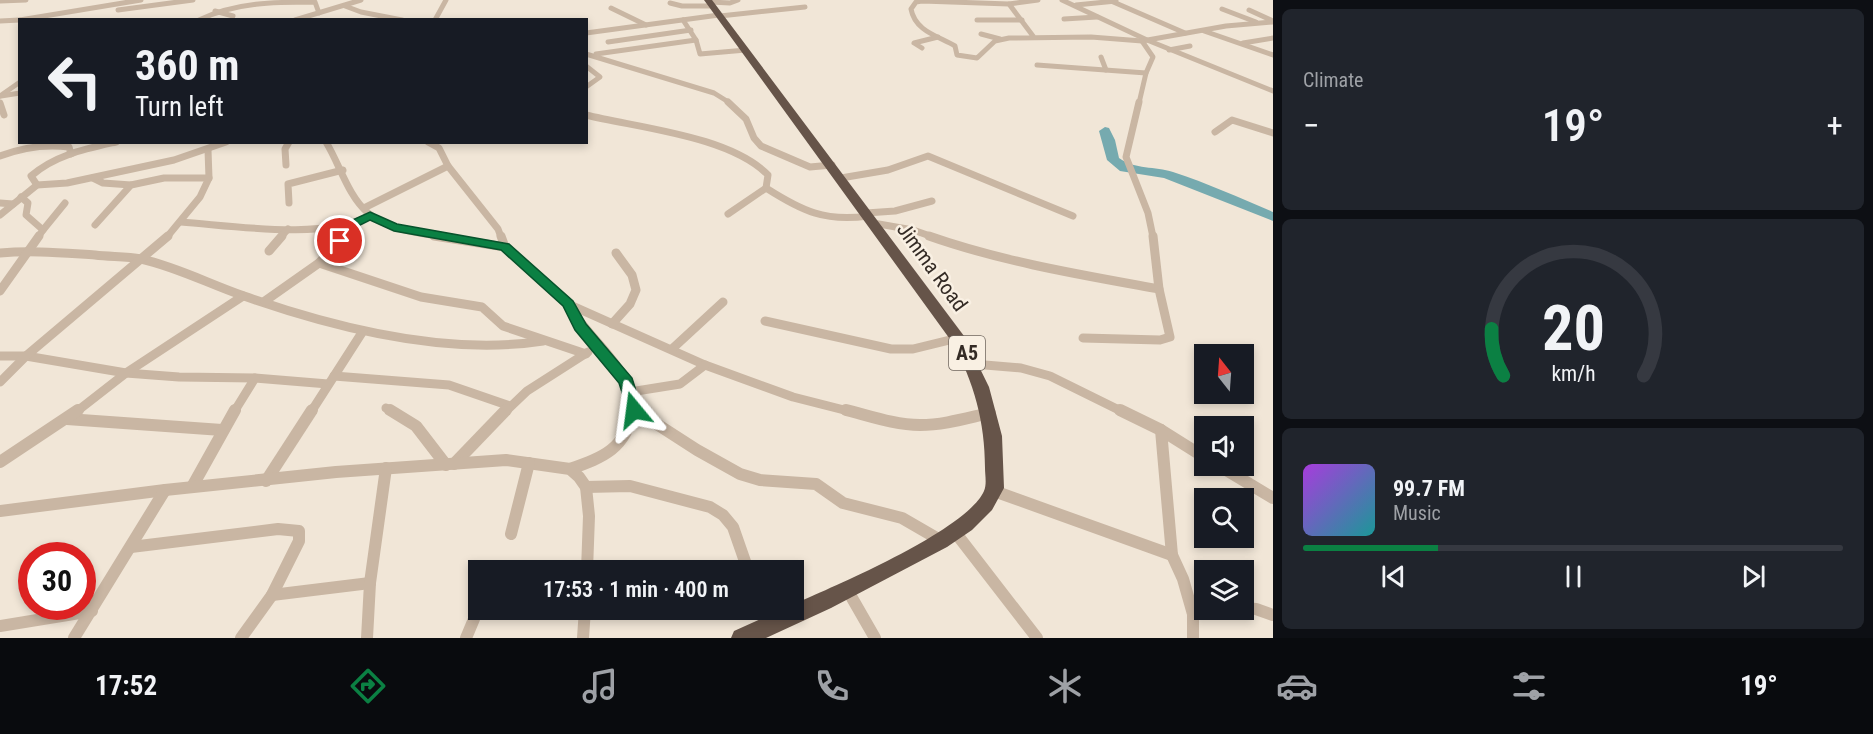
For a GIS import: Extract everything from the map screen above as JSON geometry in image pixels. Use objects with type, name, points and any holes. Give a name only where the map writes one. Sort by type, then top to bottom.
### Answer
[{"type":"highway","name":"Jimma Road","points":[[714,8],[958,338],[973,364],[990,413],[995,448],[994,491]]},
{"type":"highway","points":[[742,638],[848,591],[947,536],[978,513],[994,491]]},
{"type":"street","points":[[0,1],[26,0]]},
{"type":"street","points":[[47,18],[140,0]]},
{"type":"street","points":[[85,11],[127,9],[193,0]]},
{"type":"street","points":[[336,8],[337,0]]},
{"type":"street","points":[[302,18],[360,0]]},
{"type":"street","points":[[436,18],[446,0]]},
{"type":"street","points":[[588,33],[683,20],[738,0]]},
{"type":"street","points":[[1000,39],[991,44],[980,57],[970,59],[957,56],[955,46],[913,19],[913,5],[917,1],[1009,4],[1038,0]]},
{"type":"street","points":[[1062,0],[1145,41],[1273,91]]},
{"type":"street","points":[[1074,5],[1121,0]]},
{"type":"street","points":[[202,18],[213,11],[294,1],[316,3],[319,13]]},
{"type":"street","points":[[1110,1],[1185,33]]},
{"type":"street","points":[[670,3],[714,8],[805,7]]},
{"type":"street","points":[[268,4],[274,14]]},
{"type":"street","points":[[1009,4],[1034,36]]},
{"type":"street","points":[[345,6],[392,18]]},
{"type":"street","points":[[611,8],[647,25]]},
{"type":"street","points":[[1222,9],[1259,23]]},
{"type":"street","points":[[1249,10],[1273,22]]},
{"type":"street","points":[[213,11],[233,16]]},
{"type":"street","points":[[1064,19],[1097,17]]},
{"type":"street","points":[[0,21],[18,20]]},
{"type":"street","points":[[683,20],[696,40],[699,53],[704,55],[746,50]]},
{"type":"street","points":[[977,20],[1022,20]]},
{"type":"street","points":[[981,34],[1000,39],[1034,36],[1145,41],[1201,30],[1273,22]]},
{"type":"street","points":[[608,42],[691,30]]},
{"type":"street","points":[[1201,30],[1272,54]]},
{"type":"street","points":[[922,48],[914,43],[938,37]]},
{"type":"street","points":[[1240,43],[1273,38]]},
{"type":"street","points":[[588,54],[696,40]]},
{"type":"street","points":[[1083,338],[1167,340],[1170,337],[1159,289],[1155,242],[1148,213],[1126,157],[1146,74],[1153,57],[1145,41]]},
{"type":"street","points":[[1169,50],[1190,46]]},
{"type":"street","points":[[588,54],[714,93],[746,118],[754,138],[761,146],[791,161],[836,172],[888,170],[928,156],[1073,216]]},
{"type":"street","points":[[1101,57],[1106,70]]},
{"type":"street","points":[[1037,65],[1146,74]]},
{"type":"street","points":[[588,68],[600,77],[588,86]]},
{"type":"street","points":[[0,96],[18,83]]},
{"type":"street","points":[[0,96],[18,93]]},
{"type":"street","points":[[0,103],[4,115]]},
{"type":"street","points":[[588,115],[685,136],[731,152],[763,167],[768,175],[766,188],[728,214]]},
{"type":"street","points":[[1215,132],[1232,120],[1273,133]]},
{"type":"street","points":[[37,185],[31,176],[35,171],[71,154],[108,144]]},
{"type":"street","points":[[0,215],[37,185],[93,178],[208,150],[222,144]]},
{"type":"street","points":[[286,165],[285,148],[288,144]]},
{"type":"street","points":[[327,144],[370,216],[394,227],[505,247]]},
{"type":"street","points":[[432,144],[439,148],[448,166],[498,229],[505,247],[568,304],[705,365],[793,397],[893,422],[934,425],[990,413]]},
{"type":"street","points":[[0,156],[10,152],[57,146],[69,147],[71,154]]},
{"type":"street","points":[[0,382],[26,356],[140,259],[161,245],[200,197],[209,178],[208,150]]},
{"type":"street","points":[[364,208],[448,166]]},
{"type":"street","points":[[289,203],[288,184],[343,170]]},
{"type":"street","points":[[93,178],[104,183],[131,185],[164,178],[209,178]]},
{"type":"street","points":[[95,225],[131,185]]},
{"type":"street","points":[[766,188],[799,208],[823,217],[847,220],[895,212],[932,201]]},
{"type":"street","points":[[21,197],[28,203],[26,215],[43,230]]},
{"type":"street","points":[[0,202],[13,204]]},
{"type":"street","points":[[0,291],[28,250],[65,203]]},
{"type":"street","points":[[265,302],[319,263],[352,225],[370,216]]},
{"type":"street","points":[[869,217],[966,249],[1086,276],[1159,289]]},
{"type":"street","points":[[181,222],[288,229],[352,225]]},
{"type":"street","points":[[269,251],[288,229]]},
{"type":"street","points":[[0,253],[28,250],[140,259],[193,276],[243,296],[363,331],[409,339],[510,346],[543,341]]},
{"type":"street","points":[[612,324],[634,301],[637,288],[634,276],[616,253]]},
{"type":"street","points":[[319,263],[421,297],[482,307],[503,326],[586,354]]},
{"type":"street","points":[[0,462],[67,419],[126,373],[243,296]]},
{"type":"street","points":[[672,349],[723,302]]},
{"type":"street","points":[[0,511],[165,490],[386,468],[506,460],[570,469],[606,456],[615,450],[626,434],[634,410],[630,392],[627,381],[580,326],[568,304]]},
{"type":"street","points":[[765,321],[891,349],[913,349],[958,338]]},
{"type":"street","points":[[266,481],[363,331]]},
{"type":"street","points":[[450,465],[527,391],[598,346]]},
{"type":"street","points":[[0,356],[26,356],[126,373],[179,377],[449,385],[510,406]]},
{"type":"street","points":[[973,364],[1021,368],[1043,374],[1161,430],[1194,451]]},
{"type":"street","points":[[630,392],[680,384],[705,365]]},
{"type":"street","points":[[192,487],[222,430],[255,378]]},
{"type":"street","points":[[386,408],[416,426],[450,465]]},
{"type":"street","points":[[634,410],[740,474],[760,480],[816,484],[843,502],[902,518],[947,536],[1037,638]]},
{"type":"street","points":[[67,419],[222,430]]},
{"type":"street","points":[[1161,430],[1172,555],[1183,579],[1193,614],[1193,638]]},
{"type":"street","points":[[511,534],[529,463]]},
{"type":"street","points":[[367,638],[370,583],[386,468]]},
{"type":"street","points":[[570,469],[586,488],[589,516],[587,560]]},
{"type":"street","points":[[1236,476],[1273,498]]},
{"type":"street","points":[[586,488],[630,486],[710,507],[723,515],[733,527],[745,560]]},
{"type":"street","points":[[96,604],[165,490]]},
{"type":"street","points":[[994,491],[1172,555]]},
{"type":"street","points":[[131,547],[278,529],[299,531],[299,541],[272,595],[242,638]]},
{"type":"street","points":[[272,595],[370,583]]},
{"type":"street","points":[[848,591],[875,638]]},
{"type":"street","points":[[1254,609],[1273,615]]},
{"type":"street","points":[[0,626],[37,620]]},
{"type":"street","points":[[74,638],[86,620]]},
{"type":"street","points":[[466,638],[474,620]]},
{"type":"street","points":[[583,638],[584,620]]},
{"type":"street","points":[[769,620],[772,625]]},
{"type":"waterway","points":[[1105,131],[1113,160],[1124,168],[1166,174],[1273,217]]},
{"type":"route","points":[[340,241],[352,225],[370,216],[394,227],[505,247],[568,304],[580,326],[627,381],[634,410]]}]
